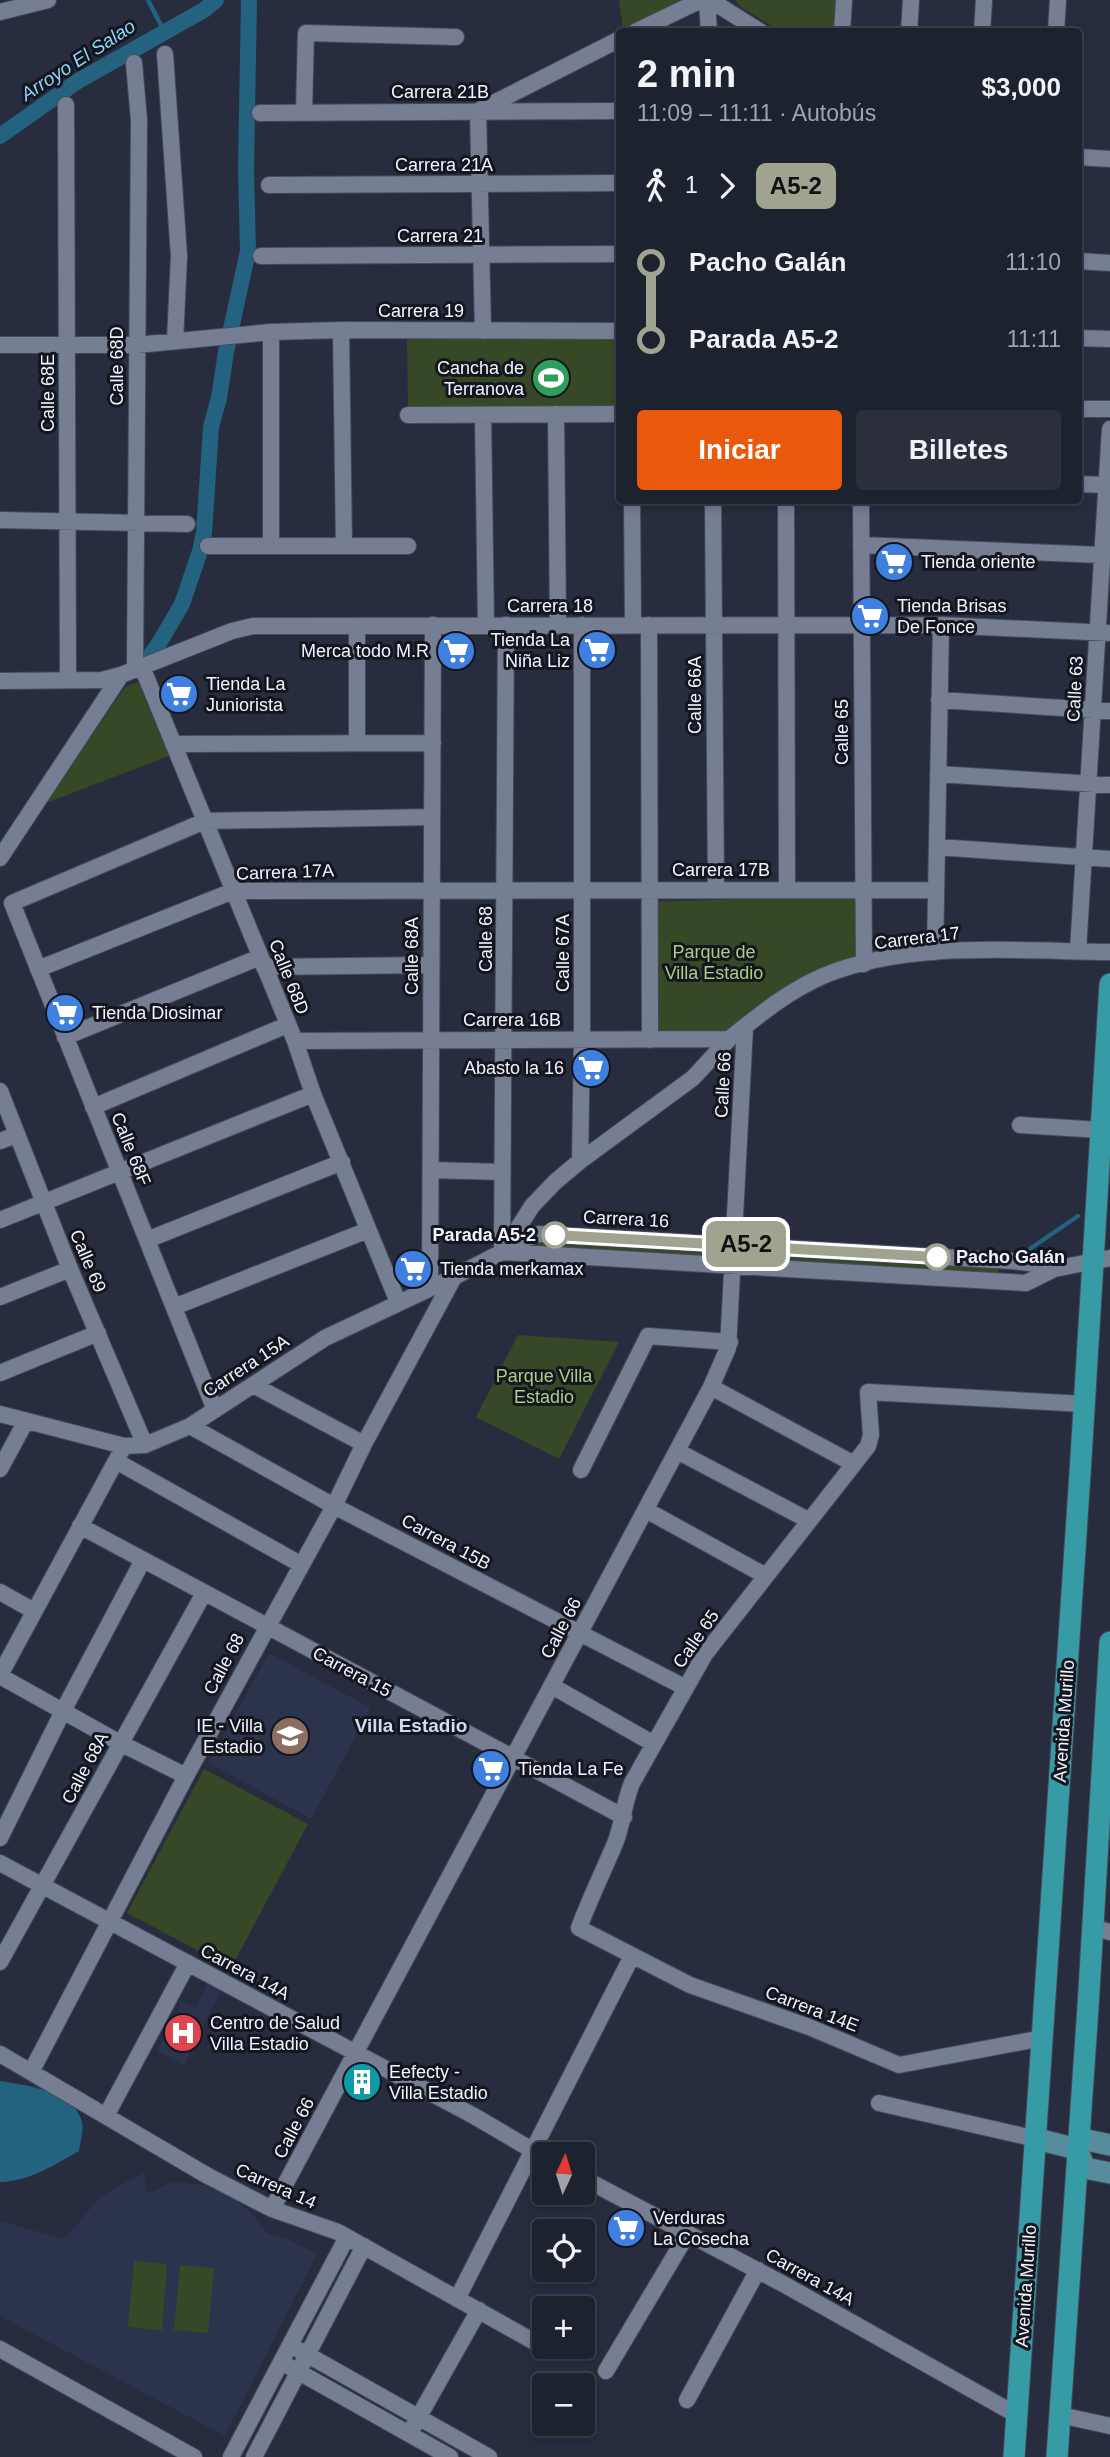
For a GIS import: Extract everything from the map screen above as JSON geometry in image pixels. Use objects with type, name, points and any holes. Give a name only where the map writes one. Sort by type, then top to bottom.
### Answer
[{"type":"main road","name":"Avenida Murillo","points":[[1014,2457],[1084,1404],[1102,1260],[1101,1130],[1110,984]]},
{"type":"main road","points":[[1057,2457],[1077,2150],[1101,1929],[1110,1642]]},
{"type":"main road","points":[[1037,2139],[1077,2150]]},
{"type":"main road","points":[[1077,2150],[1087,2140],[1110,2145]]},
{"type":"main road","points":[[1077,2150],[1084,2168],[1110,2173]]},
{"type":"street","points":[[0,12],[48,0]]},
{"type":"street","points":[[643,28],[701,0]]},
{"type":"street","points":[[708,0],[709,28]]},
{"type":"street","points":[[708,0],[754,28]]},
{"type":"street","points":[[842,28],[844,0]]},
{"type":"street","points":[[909,28],[911,0]]},
{"type":"street","points":[[982,28],[984,0]]},
{"type":"street","points":[[1056,28],[1058,0]]},
{"type":"street","points":[[304,111],[306,33],[456,37]]},
{"type":"street","points":[[483,331],[478,111],[616,41]]},
{"type":"street","points":[[165,54],[179,256],[175,341]]},
{"type":"street","name":"Calle 68D","points":[[134,64],[139,120],[133,670],[173,744],[398,1302]]},
{"type":"street","name":"Calle 68E","points":[[66,106],[68,680]]},
{"type":"street","name":"Carrera 21B","points":[[260,113],[616,111]]},
{"type":"street","points":[[1082,157],[1110,159]]},
{"type":"street","name":"Carrera 21A","points":[[270,185],[616,183]]},
{"type":"street","name":"Carrera 21","points":[[261,256],[616,254]]},
{"type":"street","points":[[1082,261],[1110,263]]},
{"type":"street","points":[[341,330],[344,546]]},
{"type":"street","name":"Carrera 19","points":[[0,345],[137,345],[271,332],[341,330],[616,331]]},
{"type":"street","points":[[271,332],[271,545]]},
{"type":"street","points":[[1082,338],[1110,339]]},
{"type":"street","points":[[1082,409],[1110,409]]},
{"type":"street","points":[[556,414],[558,625]]},
{"type":"street","points":[[408,415],[616,414]]},
{"type":"street","points":[[483,415],[486,625]]},
{"type":"street","name":"Calle 63","points":[[1078,951],[1093,710],[1104,633],[1102,555],[1110,429]]},
{"type":"street","points":[[1082,484],[1107,485]]},
{"type":"street","points":[[632,504],[641,625],[650,889],[650,1040]]},
{"type":"street","name":"Calle 66A","points":[[713,504],[716,889]]},
{"type":"street","points":[[786,504],[787,889]]},
{"type":"street","name":"Calle 65","points":[[861,504],[864,964]]},
{"type":"street","points":[[0,520],[67,519],[187,524]]},
{"type":"street","points":[[861,545],[1102,555]]},
{"type":"street","points":[[208,546],[408,546]]},
{"type":"street","name":"Calle 68A","points":[[430,1287],[433,625]]},
{"type":"street","name":"Calle 68","points":[[502,1252],[506,625]]},
{"type":"street","name":"Calle 67A","points":[[580,1161],[582,625]]},
{"type":"street","points":[[935,952],[941,625]]},
{"type":"street","name":"Carrera 18","points":[[0,681],[102,680],[232,631],[253,626],[941,625],[1104,633]]},
{"type":"street","points":[[357,626],[357,743]]},
{"type":"street","points":[[0,858],[133,670]]},
{"type":"street","points":[[939,701],[1110,711]]},
{"type":"street","points":[[173,744],[433,743]]},
{"type":"street","points":[[938,774],[1110,785]]},
{"type":"street","points":[[205,821],[432,817]]},
{"type":"street","name":"Calle 68F","points":[[205,821],[12,903],[215,1410]]},
{"type":"street","points":[[937,847],[1110,859]]},
{"type":"street","name":"Carrera 17B","points":[[505,889],[936,890]]},
{"type":"street","name":"Carrera 17A","points":[[38,969],[233,891],[505,889]]},
{"type":"street","name":"Carrera 17","points":[[746,1027],[783,998],[823,976],[864,964],[935,952],[1031,949],[1110,952]]},
{"type":"street","points":[[65,1037],[262,962],[432,965]]},
{"type":"street","points":[[93,1107],[287,1025]]},
{"type":"street","points":[[502,1252],[532,1206],[555,1182],[693,1078],[729,1039],[746,1027]]},
{"type":"street","name":"Calle 66","points":[[272,2208],[646,1510],[711,1387],[730,1342],[746,1027]]},
{"type":"street","name":"Carrera 16B","points":[[295,1041],[729,1039]]},
{"type":"street","name":"Calle 69","points":[[0,1091],[70,1269],[145,1445]]},
{"type":"street","points":[[0,1220],[313,1094]]},
{"type":"street","points":[[1020,1125],[1101,1130]]},
{"type":"street","points":[[0,1141],[16,1135]]},
{"type":"street","points":[[147,1240],[342,1162]]},
{"type":"street","points":[[431,1171],[502,1172]]},
{"type":"street","points":[[174,1307],[368,1230]]},
{"type":"street","name":"Carrera 16","points":[[502,1252],[517,1242],[538,1234],[1029,1263],[1054,1269]]},
{"type":"street","name":"Carrera 16","points":[[502,1252],[1026,1283],[1054,1269],[1102,1260]]},
{"type":"street","name":"Carrera 15A","points":[[120,1454],[190,1426],[326,1338],[502,1252]]},
{"type":"street","points":[[0,1297],[70,1269]]},
{"type":"street","name":"Calle 68","points":[[31,2072],[186,1776],[334,1506],[364,1444],[454,1277]]},
{"type":"street","points":[[0,1373],[98,1333]]},
{"type":"street","points":[[581,1469],[649,1336],[730,1342]]},
{"type":"street","points":[[253,1385],[364,1444]]},
{"type":"street","points":[[711,1387],[854,1464]]},
{"type":"street","name":"Calle 65","points":[[579,1928],[624,1816],[627,1795],[705,1654],[868,1446],[871,1435],[868,1392],[1084,1404]]},
{"type":"street","name":"Carrera 15A","points":[[0,1414],[120,1454],[300,1564]]},
{"type":"street","points":[[0,1469],[26,1421]]},
{"type":"street","name":"Carrera 15B","points":[[190,1426],[334,1506],[686,1688]]},
{"type":"street","points":[[677,1451],[808,1520]]},
{"type":"street","points":[[120,1454],[0,1675],[120,1743],[186,1776]]},
{"type":"street","points":[[646,1510],[766,1576]]},
{"type":"street","name":"Carrera 15","points":[[80,1526],[624,1816]]},
{"type":"street","points":[[0,1838],[143,1560]]},
{"type":"street","points":[[0,1592],[34,1611]]},
{"type":"street","name":"Calle 68A","points":[[0,1962],[204,1593]]},
{"type":"street","points":[[552,1686],[654,1744]]},
{"type":"street","name":"Carrera 14A","points":[[0,1863],[532,2150]]},
{"type":"street","name":"Carrera 14E","points":[[579,1928],[690,1985],[809,2027],[899,2065],[1043,2038]]},
{"type":"street","points":[[543,2142],[632,1956]]},
{"type":"street","points":[[106,2116],[188,1963]]},
{"type":"street","name":"Carrera 14","points":[[0,2054],[208,2176],[272,2208],[347,2237],[532,2341]]},
{"type":"street","points":[[879,2103],[1037,2139]]},
{"type":"street","points":[[457,2299],[532,2164]]},
{"type":"street","name":"Carrera 14A","points":[[595,2184],[758,2270],[1017,2415]]},
{"type":"street","points":[[606,2371],[688,2232]]},
{"type":"street","points":[[231,2457],[347,2237]]},
{"type":"street","points":[[254,2457],[364,2246]]},
{"type":"street","points":[[687,2400],[758,2270]]},
{"type":"street","points":[[409,2434],[479,2311]]},
{"type":"street","points":[[290,2346],[489,2457]]},
{"type":"street","points":[[0,2348],[194,2457]]},
{"type":"street","points":[[281,2363],[450,2457]]},
{"type":"street","points":[[1060,2415],[1110,2426]]},
{"type":"shaded area","name":"IE - Villa Estadio","points":[[269,1653],[371,1708],[311,1819],[209,1763]]},
{"type":"shaded area","name":"Centro de Salud Villa Estadio","points":[[207,1984],[221,1990],[184,2065],[157,2051],[182,2002],[196,2009]]},
{"type":"shaded area","points":[[0,2081],[48,2091],[70,2103],[82,2122],[79,2151],[32,2175],[0,2182]]},
{"type":"shaded area","points":[[144,2173],[147,2194],[172,2182],[204,2185],[234,2199],[251,2213],[267,2233],[287,2239],[317,2254],[225,2436],[0,2316],[0,2221],[64,2239],[97,2201],[114,2188]]},
{"type":"green space","points":[[619,0],[680,0],[627,28],[623,28]]},
{"type":"green space","points":[[735,0],[842,0],[838,28],[775,28],[741,7]]},
{"type":"green space","name":"Cancha de Terranova","points":[[407,330],[616,331],[616,414],[408,415]]},
{"type":"green space","points":[[138,682],[169,756],[46,803],[125,687]]},
{"type":"green space","name":"Parque de Villa Estadio","points":[[856,895],[857,959],[727,1034],[653,1033],[650,902]]},
{"type":"green space","points":[[538,1242],[998,1269],[998,1273],[538,1249]]},
{"type":"green space","name":"Parque Villa Estadio","points":[[518,1335],[619,1342],[559,1459],[476,1417]]},
{"type":"green space","points":[[204,1769],[308,1824],[231,1968],[127,1913]]},
{"type":"green space","points":[[134,2261],[167,2264],[162,2330],[128,2327]]},
{"type":"green space","points":[[180,2265],[214,2268],[208,2333],[174,2330]]},
{"type":"waterway","points":[[148,0],[164,31]]},
{"type":"waterway","name":"Arroyo El Salao","points":[[0,136],[78,81],[204,10],[216,0]]},
{"type":"waterway","points":[[142,667],[182,604],[204,533],[211,427],[248,251],[246,170],[249,0]]},
{"type":"waterway","points":[[1018,1257],[1078,1216]]},
{"type":"bus line","name":"A5-2","points":[[555,1235],[937,1257]]},
{"type":"place","name":"Cancha de Terranova","points":[[551,378]]},
{"type":"place","name":"Tienda oriente","points":[[894,562]]},
{"type":"place","name":"Tienda Brisas De Fonce","points":[[870,616]]},
{"type":"place","name":"Tienda La Niña Liz","points":[[597,650]]},
{"type":"place","name":"Merca todo M.R","points":[[456,651]]},
{"type":"place","name":"Tienda La Juniorista","points":[[179,694]]},
{"type":"place","name":"Tienda Diosimar","points":[[65,1013]]},
{"type":"place","name":"Abasto la 16","points":[[591,1068]]},
{"type":"place","name":"Parada A5-2","points":[[555,1235]]},
{"type":"place","name":"Pacho Galán","points":[[937,1257]]},
{"type":"place","name":"Tienda merkamax","points":[[413,1269]]},
{"type":"place","name":"IE - Villa Estadio","points":[[290,1736]]},
{"type":"place","name":"Tienda La Fe","points":[[491,1769]]},
{"type":"place","name":"Centro de Salud Villa Estadio","points":[[183,2033]]},
{"type":"place","name":"Eefecty - Villa Estadio","points":[[362,2082]]},
{"type":"place","name":"Verduras La Cosecha","points":[[626,2228]]},
{"type":"district","name":"Villa Estadio","points":[[411,1725]]}]
